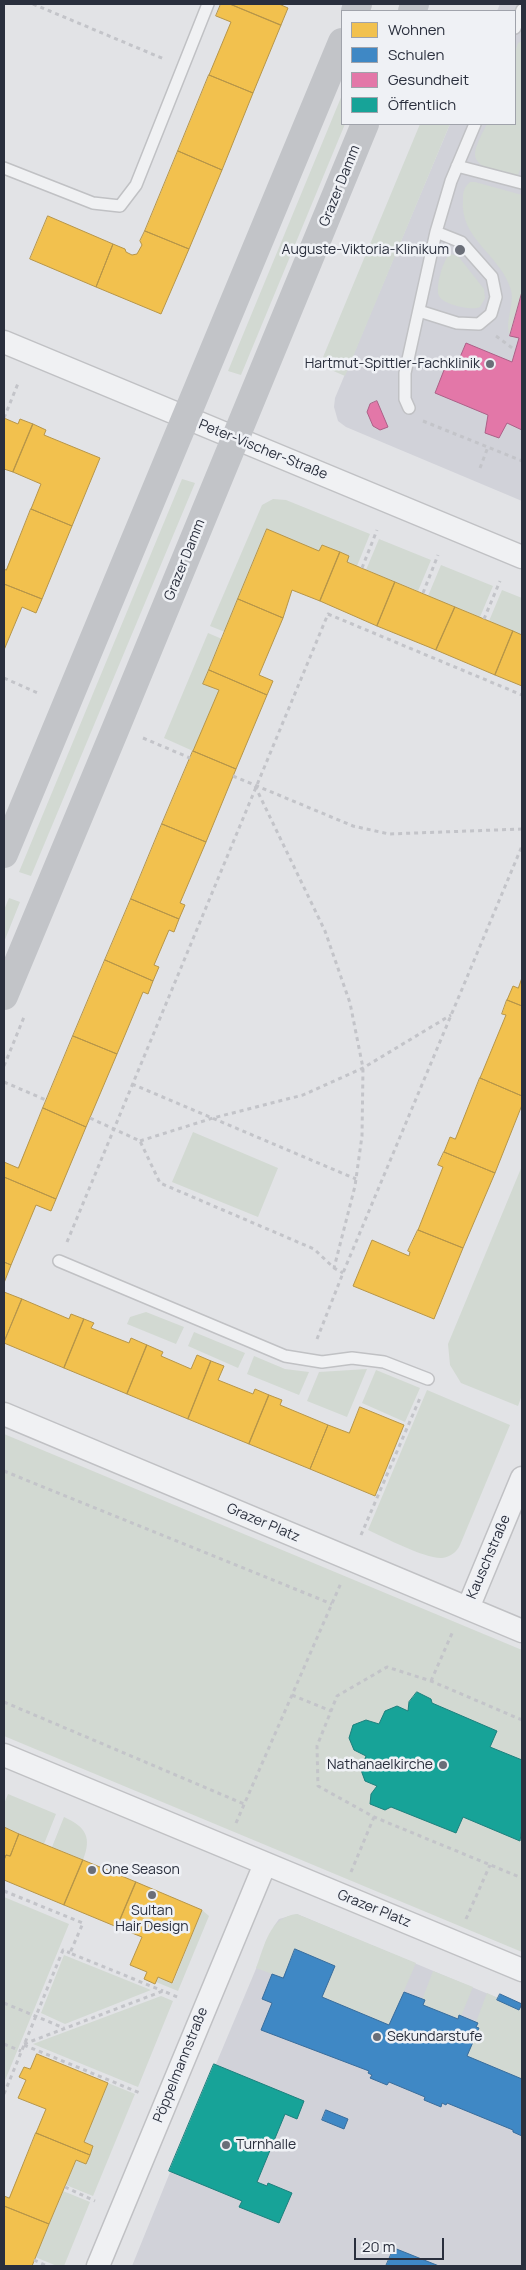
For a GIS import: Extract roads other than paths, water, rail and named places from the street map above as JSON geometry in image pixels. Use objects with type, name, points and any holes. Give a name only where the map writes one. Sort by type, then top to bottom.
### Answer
[{"type":"main road","points":[[4,854],[341,44]]},
{"type":"main road","name":"Grazer Damm","points":[[4,996],[365,125]]},
{"type":"street","name":"Peter-Vischer-Straße","points":[[4,342],[522,557]]},
{"type":"street","name":"Grazer Platz","points":[[4,1414],[522,1630]]},
{"type":"street","name":"Kauschstraße","points":[[466,1607],[522,1478]]},
{"type":"street","name":"Grazer Platz","points":[[4,1755],[522,1970]]},
{"type":"street","name":"Pöppelmannstraße","points":[[98,2266],[265,1864]]},
{"type":"lane","points":[[4,168],[93,203],[120,206],[136,185],[208,4]]},
{"type":"lane","points":[[516,25],[522,10]]},
{"type":"lane","points":[[409,408],[405,399],[405,373],[436,232],[457,166],[474,125]]},
{"type":"lane","points":[[457,166],[522,183]]},
{"type":"lane","points":[[419,312],[458,323],[479,324],[491,314],[496,297],[492,277],[461,242],[436,232]]},
{"type":"lane","points":[[59,1261],[285,1356],[322,1362],[352,1358],[384,1362],[428,1380]]},
{"type":"place","name":"Auguste-Viktoria-Klinikum","points":[[460,250]]},
{"type":"place","name":"Hartmut-Spittler-Fachklinik","points":[[490,364]]},
{"type":"place","name":"Nathanaelkirche","points":[[443,1765]]},
{"type":"place","name":"One Season","points":[[92,1870]]},
{"type":"place","name":"Sultan Hair Design","points":[[152,1895]]},
{"type":"place","name":"Sekundarstufe","points":[[377,2037]]},
{"type":"place","name":"Turnhalle","points":[[226,2145]]}]
